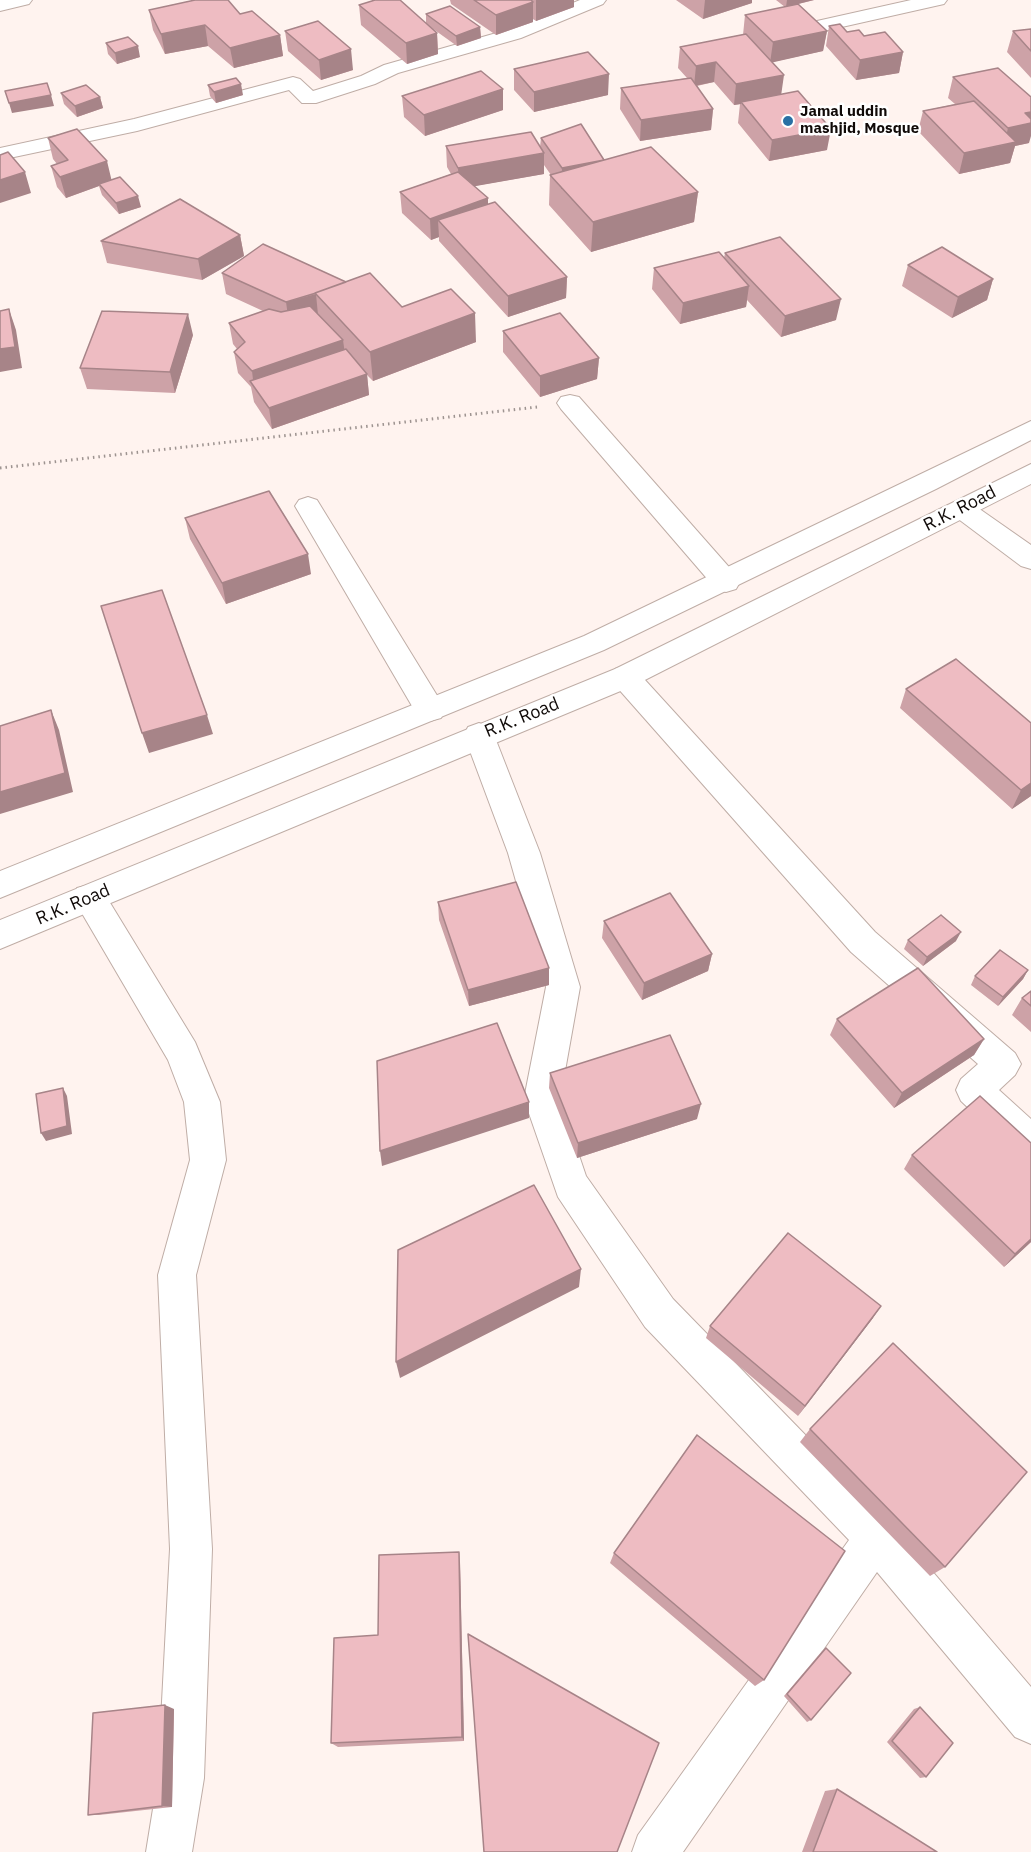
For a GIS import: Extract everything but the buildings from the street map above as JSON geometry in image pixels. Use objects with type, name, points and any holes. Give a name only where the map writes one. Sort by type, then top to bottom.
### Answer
[{"type":"main road","points":[[0,5],[22,0]]},
{"type":"main road","points":[[0,154],[137,125],[293,83],[309,99],[368,80],[391,69],[514,34],[596,0]]},
{"type":"main road","points":[[824,25],[938,0]]},
{"type":"main road","points":[[570,403],[726,582]]},
{"type":"main road","points":[[0,885],[594,643],[726,582],[1031,429]]},
{"type":"main road","name":"R.K. Road","points":[[0,935],[625,676],[1031,473]]},
{"type":"main road","points":[[308,506],[430,710]]},
{"type":"main road","points":[[962,509],[1031,559]]},
{"type":"main road","points":[[625,676],[863,942],[1003,1064],[974,1090],[1031,1143]]},
{"type":"main road","points":[[478,735],[524,853],[563,987],[542,1099],[571,1185],[659,1312],[876,1538],[1031,1721]]},
{"type":"main road","points":[[89,898],[183,1053],[202,1102],[208,1160],[177,1275],[191,1549],[181,1778],[169,1852]]},
{"type":"main road","points":[[655,1852],[876,1538]]},
{"type":"path","points":[[0,468],[570,403]]},
{"type":"place","name":"Jamal uddin mashjid, Mosque","points":[[788,121]]}]
